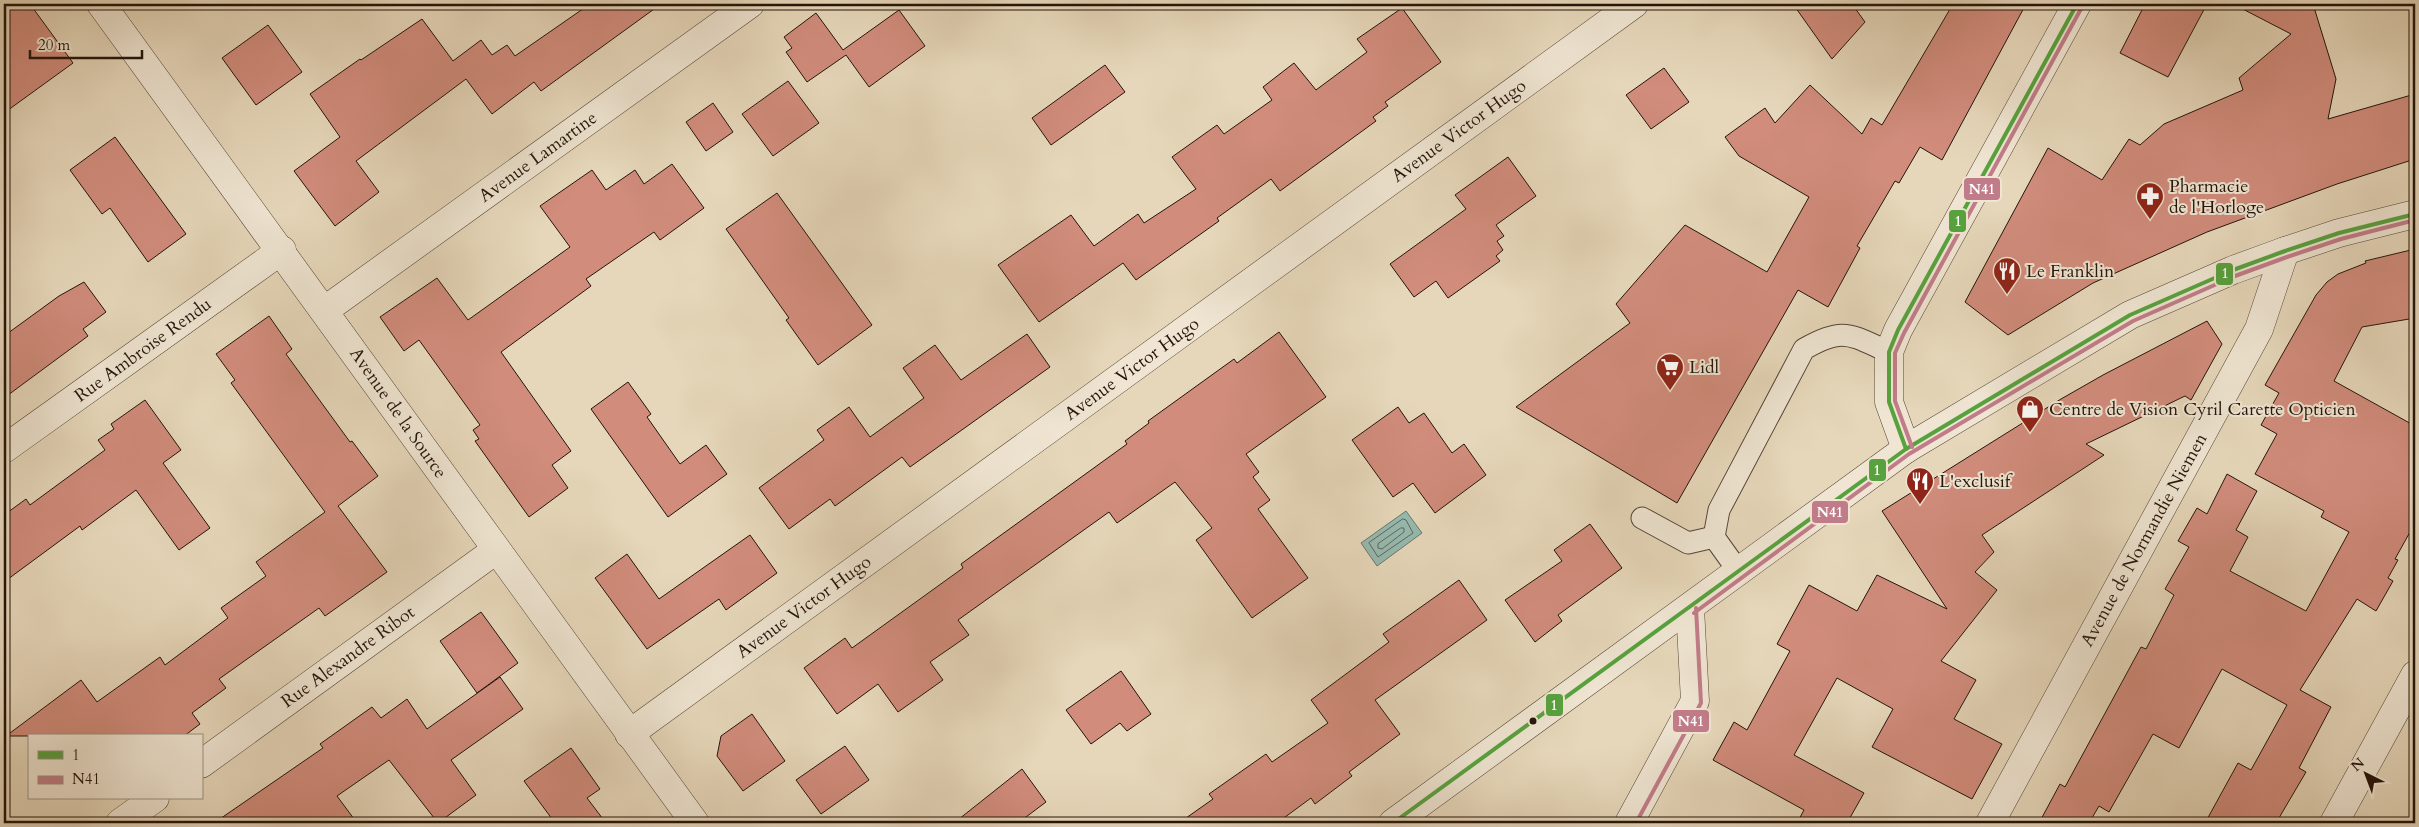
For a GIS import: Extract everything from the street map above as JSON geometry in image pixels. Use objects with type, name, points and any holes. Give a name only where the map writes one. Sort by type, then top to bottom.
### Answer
[{"type":"street","name":"Avenue de la Source","points":[[101,4],[282,250],[496,550],[695,823]]},
{"type":"street","name":"Avenue Lamartine","points":[[325,310],[750,4]]},
{"type":"street","name":"Avenue Victor Hugo","points":[[629,734],[1634,4]]},
{"type":"street","points":[[1906,449],[1889,402],[1889,352],[1898,330],[2077,4]]},
{"type":"street","points":[[1393,823],[1906,449],[2130,315],[2233,270],[2285,251],[2338,233],[2415,214]]},
{"type":"street","name":"Rue Ambroise Rendu","points":[[4,450],[282,250]]},
{"type":"street","name":"Avenue de Normandie Niemen","points":[[1990,823],[2259,329],[2285,251]]},
{"type":"street","name":"Rue Alexandre Ribot","points":[[202,763],[496,550]]},
{"type":"street","points":[[1629,823],[1696,701],[1690,608]]},
{"type":"street","points":[[2334,823],[2415,675]]},
{"type":"street","points":[[120,823],[152,800]]},
{"type":"lane","points":[[1739,572],[1714,537],[1719,510],[1804,349],[1825,337],[1849,334],[1889,352]]},
{"type":"lane","points":[[1642,518],[1688,543],[1714,537]]},
{"type":"water","points":[[1406,511],[1422,533],[1377,566],[1361,543]]},
{"type":"building","points":[[4,4],[30,4],[73,63],[4,113]]},
{"type":"building","points":[[590,4],[661,4],[541,91],[534,82],[492,114],[466,79],[356,161],[379,192],[335,226],[294,171],[340,137],[310,94],[422,19],[453,61],[481,40],[492,55],[507,45],[515,56]]},
{"type":"building","points":[[1793,4],[1852,4],[1865,22],[1832,59]]},
{"type":"building","points":[[1953,4],[2026,4],[1942,160],[1920,147],[1899,183],[1895,181],[1857,246],[1860,248],[1828,307],[1798,290],[1677,503],[1516,407],[1630,323],[1616,304],[1685,225],[1767,272],[1809,197],[1739,156],[1725,137],[1765,108],[1775,123],[1810,85],[1862,134],[1871,118],[1882,125]]},
{"type":"building","points":[[2145,4],[2207,4],[2168,77],[2120,53]]},
{"type":"building","points":[[2233,4],[2313,4],[2336,79],[2328,119],[2415,94],[2415,159],[2337,184],[2207,232],[2093,283],[2008,335],[1965,302],[2048,148],[2102,180],[2129,139],[2140,145],[2164,124],[2243,90],[2239,78],[2291,34]]},
{"type":"building","points":[[1402,8],[1441,62],[1385,102],[1388,106],[1373,117],[1376,121],[1280,191],[1271,179],[1217,218],[1219,221],[1136,280],[1123,263],[1039,322],[998,265],[1071,215],[1094,246],[1138,214],[1144,223],[1196,189],[1172,157],[1217,125],[1224,134],[1272,100],[1263,87],[1294,63],[1316,90],[1367,52],[1357,39]]},
{"type":"building","points":[[899,10],[925,46],[869,87],[846,55],[807,82],[786,52],[792,48],[784,37],[816,13],[843,50]]},
{"type":"building","points":[[268,25],[302,72],[256,105],[222,58]]},
{"type":"building","points":[[1105,65],[1125,92],[1051,145],[1032,118]]},
{"type":"building","points":[[1664,68],[1689,102],[1651,129],[1626,95]]},
{"type":"building","points":[[788,81],[819,123],[773,156],[742,114]]},
{"type":"building","points":[[713,103],[733,132],[706,151],[686,122]]},
{"type":"building","points":[[115,137],[186,234],[148,262],[110,208],[102,214],[70,170]]},
{"type":"building","points":[[1508,157],[1536,196],[1496,225],[1504,236],[1497,241],[1503,250],[1496,256],[1500,261],[1448,298],[1436,281],[1414,297],[1390,264],[1466,209],[1455,195]]},
{"type":"building","points":[[672,164],[704,208],[660,240],[654,232],[586,279],[591,286],[501,352],[571,451],[552,465],[568,488],[529,517],[475,441],[479,439],[473,430],[480,425],[419,340],[404,351],[380,317],[437,278],[468,320],[570,247],[540,206],[592,170],[606,190],[635,170],[644,184]]},
{"type":"building","points":[[777,193],[872,325],[818,365],[786,320],[789,318],[726,229]]},
{"type":"building","points":[[2415,249],[2415,318],[2362,327],[2334,381],[2415,426],[2415,523],[2395,559],[2398,560],[2388,578],[2393,581],[2376,611],[2357,599],[2300,690],[2331,707],[2299,768],[2306,772],[2276,823],[2205,823],[2238,763],[2251,770],[2287,705],[2222,669],[2179,748],[2153,734],[2109,812],[2099,806],[2089,823],[2039,823],[2060,784],[2065,787],[2141,647],[2146,649],[2174,595],[2165,589],[2189,547],[2178,541],[2197,508],[2207,514],[2227,474],[2257,491],[2236,530],[2248,537],[2230,571],[2306,611],[2349,532],[2321,517],[2324,511],[2255,474],[2277,434],[2261,425],[2279,393],[2265,385],[2316,295],[2327,282],[2338,274],[2366,263],[2365,261]]},
{"type":"building","points":[[84,282],[106,312],[83,329],[88,336],[4,398],[4,336],[59,296]]},
{"type":"building","points":[[269,316],[292,349],[286,354],[350,442],[352,441],[378,476],[338,506],[387,572],[325,616],[319,608],[219,679],[226,688],[192,713],[200,724],[187,734],[28,734],[28,736],[6,736],[81,680],[97,702],[160,657],[165,665],[228,618],[221,608],[266,576],[256,562],[325,512],[231,383],[235,380],[216,354]]},
{"type":"building","points":[[2207,321],[2222,344],[2191,400],[2185,396],[2086,444],[2104,455],[1982,535],[1994,552],[1975,572],[1997,590],[1941,661],[1976,680],[1954,719],[2002,744],[1972,799],[1872,747],[1893,709],[1837,678],[1794,755],[1864,793],[1847,823],[1797,823],[1804,810],[1713,760],[1734,722],[1747,730],[1790,651],[1777,644],[1809,585],[1857,611],[1877,575],[1947,609],[1882,511],[2061,399]]},
{"type":"building","points":[[1279,332],[1326,397],[1246,454],[1259,472],[1253,477],[1270,500],[1258,509],[1308,578],[1252,618],[1196,540],[1212,528],[1175,482],[1117,523],[1109,512],[958,620],[969,635],[930,662],[943,680],[898,712],[878,684],[837,714],[804,668],[845,638],[852,648],[963,568],[961,564],[1127,444],[1125,441],[1149,423],[1148,421],[1234,359],[1237,363]]},
{"type":"building","points":[[1027,334],[1050,367],[910,467],[902,457],[835,506],[830,499],[789,529],[759,488],[824,440],[817,430],[849,407],[870,437],[924,398],[903,368],[935,345],[961,380]]},
{"type":"building","points":[[628,382],[651,414],[647,417],[680,464],[706,445],[727,474],[668,517],[591,409]]},
{"type":"building","points":[[145,400],[181,450],[163,463],[210,528],[179,550],[136,490],[82,530],[80,526],[4,582],[4,515],[26,499],[30,505],[105,450],[98,440],[114,429],[111,424]]},
{"type":"building","points":[[1398,407],[1409,423],[1424,413],[1452,453],[1464,444],[1486,475],[1435,513],[1413,483],[1393,497],[1352,440]]},
{"type":"building","points":[[1590,524],[1622,568],[1558,615],[1562,621],[1535,642],[1505,600],[1562,561],[1554,550]]},
{"type":"building","points":[[750,535],[777,573],[726,610],[719,599],[647,649],[595,578],[627,554],[659,599]]},
{"type":"building","points":[[1459,580],[1487,620],[1375,700],[1400,734],[1349,772],[1352,776],[1315,804],[1311,798],[1277,823],[1179,823],[1213,799],[1209,794],[1266,754],[1272,762],[1328,723],[1311,700],[1389,642],[1383,634]]},
{"type":"building","points":[[481,612],[518,663],[477,693],[440,641]]},
{"type":"building","points":[[1121,671],[1151,714],[1127,731],[1120,723],[1091,744],[1066,710]]},
{"type":"building","points":[[500,677],[523,709],[451,760],[476,795],[438,823],[389,760],[337,796],[357,823],[214,823],[323,748],[320,744],[372,707],[381,718],[407,699],[427,729]]},
{"type":"building","points":[[752,714],[785,761],[743,791],[717,756],[721,736]]},
{"type":"building","points":[[845,746],[869,780],[821,814],[796,780]]},
{"type":"building","points":[[571,748],[600,789],[587,798],[606,823],[555,823],[524,781]]},
{"type":"building","points":[[1022,769],[1046,802],[1018,823],[954,823]]},
{"type":"transit line","name":"1","points":[[1906,449],[1889,402],[1889,352],[1898,330],[2077,4]]},
{"type":"transit line","name":"N41","points":[[1912,447],[1895,401],[1895,353],[1904,333],[2082,7]]},
{"type":"transit line","name":"1","points":[[1393,823],[1906,449],[2130,315],[2233,270],[2285,251],[2339,233],[2415,214]]},
{"type":"transit line","name":"N41","points":[[1694,613],[1909,454],[2133,321],[2235,276],[2287,257],[2341,239],[2415,220]]},
{"type":"transit line","name":"N41","points":[[1636,823],[1701,703],[1696,608]]},
{"type":"place","name":"Pharmacie de l'Horloge","points":[[2150,220]]},
{"type":"place","name":"Le Franklin","points":[[2007,295]]},
{"type":"place","name":"Lidl","points":[[1670,391]]},
{"type":"place","name":"Centre de Vision Cyril Carette Opticien","points":[[2030,433]]},
{"type":"place","name":"L'exclusif","points":[[1920,505]]}]
